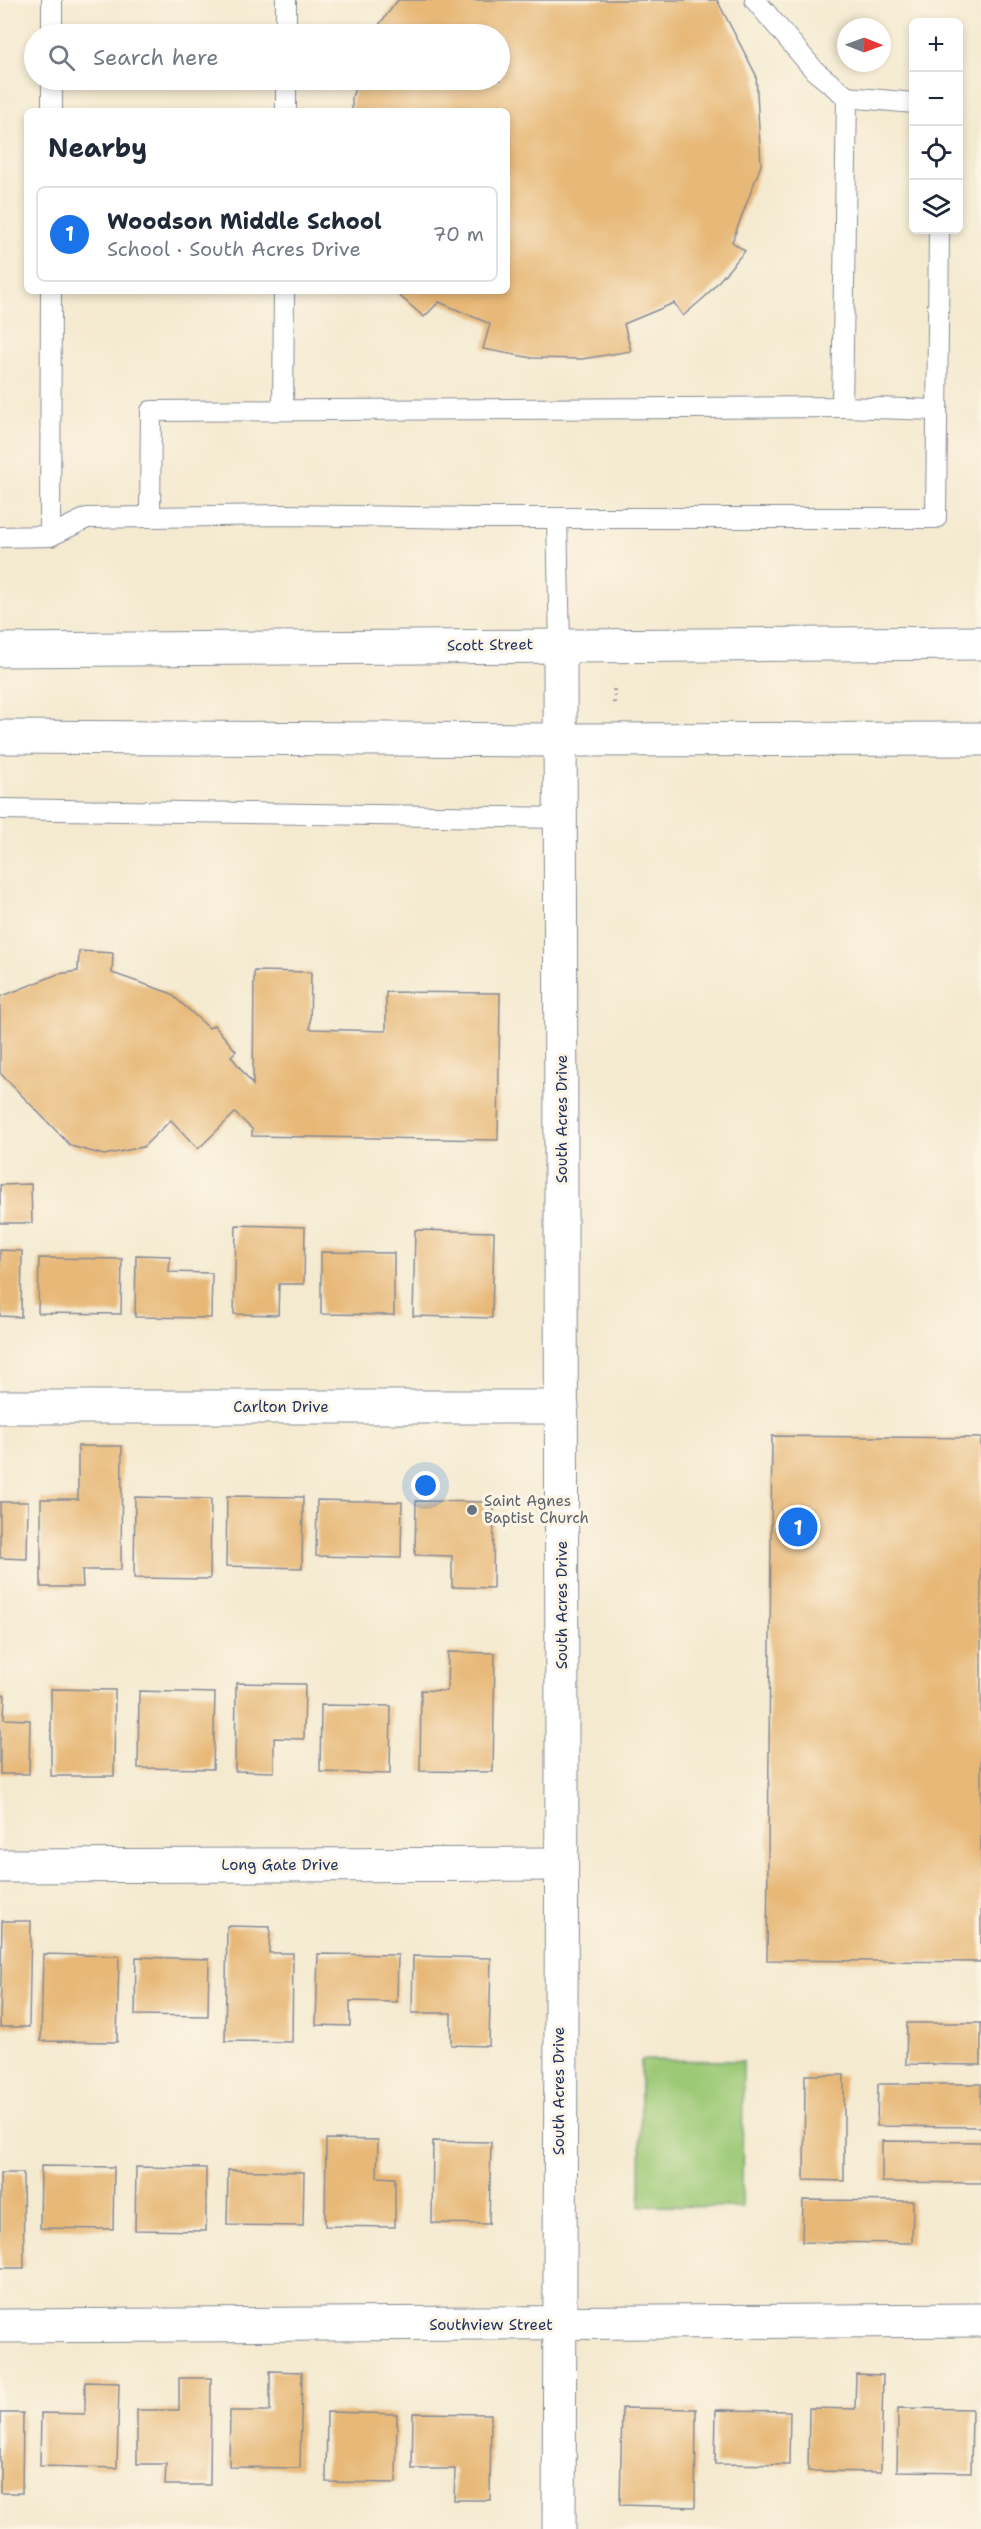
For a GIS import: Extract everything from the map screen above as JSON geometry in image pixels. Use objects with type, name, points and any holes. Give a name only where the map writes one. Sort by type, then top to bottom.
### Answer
[{"type":"street","name":"Scott Street","points":[[0,650],[560,644],[981,643]]},
{"type":"street","name":"South Acres Drive","points":[[559,2529],[562,1407],[560,644]]},
{"type":"street","points":[[0,737],[561,740],[981,739]]},
{"type":"street","name":"Carlton Drive","points":[[0,1407],[562,1407]]},
{"type":"street","name":"Long Gate Drive","points":[[0,1866],[560,1864]]},
{"type":"street","name":"Southview Street","points":[[0,2326],[558,2325],[981,2320]]},
{"type":"lane","points":[[52,0],[52,24]]},
{"type":"lane","points":[[286,0],[286,24]]},
{"type":"lane","points":[[755,0],[815,70],[847,97],[909,103]]},
{"type":"lane","points":[[52,90],[52,108]]},
{"type":"lane","points":[[285,108],[286,90]]},
{"type":"lane","points":[[842,407],[847,97]]},
{"type":"lane","points":[[0,537],[50,536],[87,518],[285,514],[557,518],[936,518],[939,234]]},
{"type":"lane","points":[[50,536],[51,294]]},
{"type":"lane","points":[[283,409],[284,294]]},
{"type":"lane","points":[[150,517],[151,411],[842,407],[937,410]]},
{"type":"lane","points":[[557,518],[560,644]]},
{"type":"lane","points":[[0,809],[562,818]]},
{"type":"path","points":[[614,689],[614,709]]},
{"type":"green space","points":[[641,2060],[743,2061],[742,2207],[640,2206]]},
{"type":"building","points":[[398,0],[717,0],[756,75],[761,165],[732,242],[745,251],[706,296],[683,316],[674,303],[624,324],[631,351],[582,359],[532,358],[483,349],[490,324],[439,302],[424,317],[397,294],[510,294],[510,108],[352,108],[352,97],[354,90],[510,90],[510,24],[380,24]]},
{"type":"building","points":[[79,951],[113,953],[112,973],[170,993],[209,1028],[214,1025],[236,1051],[231,1056],[253,1085],[254,971],[311,972],[310,1029],[386,1031],[386,992],[500,993],[498,1140],[252,1136],[252,1129],[235,1113],[198,1149],[171,1120],[143,1147],[104,1155],[71,1146],[0,1073],[0,997],[58,974],[78,971]]},
{"type":"building","points":[[31,1184],[32,1223],[0,1223],[0,1185]]},
{"type":"building","points":[[236,1225],[305,1227],[304,1284],[279,1284],[278,1315],[234,1314]]},
{"type":"building","points":[[415,1230],[494,1232],[492,1318],[413,1316]]},
{"type":"building","points":[[0,1250],[22,1251],[21,1317],[0,1316]]},
{"type":"building","points":[[321,1252],[394,1253],[394,1315],[321,1314]]},
{"type":"building","points":[[136,1255],[170,1256],[169,1272],[212,1273],[211,1318],[135,1317]]},
{"type":"building","points":[[39,1258],[122,1259],[121,1314],[38,1313]]},
{"type":"building","points":[[772,1436],[981,1438],[981,1962],[767,1960]]},
{"type":"building","points":[[78,1446],[122,1446],[121,1570],[82,1570],[83,1587],[41,1587],[41,1499],[78,1499]]},
{"type":"building","points":[[227,1496],[303,1497],[302,1568],[226,1566]]},
{"type":"building","points":[[135,1497],[211,1499],[210,1579],[134,1578]]},
{"type":"building","points":[[317,1500],[402,1502],[401,1558],[316,1556]]},
{"type":"building","points":[[416,1501],[494,1502],[493,1588],[452,1587],[452,1556],[415,1555]]},
{"type":"building","points":[[0,1502],[28,1502],[27,1559],[0,1558]]},
{"type":"building","points":[[448,1652],[495,1653],[493,1772],[420,1771],[421,1690],[447,1691]]},
{"type":"building","points":[[236,1683],[305,1684],[304,1739],[274,1738],[274,1772],[235,1771]]},
{"type":"building","points":[[51,1689],[115,1690],[114,1776],[51,1776]]},
{"type":"building","points":[[139,1691],[215,1693],[213,1769],[138,1768]]},
{"type":"building","points":[[0,1695],[5,1695],[4,1719],[30,1720],[29,1774],[0,1774]]},
{"type":"building","points":[[321,1705],[391,1706],[390,1774],[320,1772]]},
{"type":"building","points":[[2,1921],[31,1921],[29,2027],[0,2027]]},
{"type":"building","points":[[227,1926],[270,1927],[269,1953],[293,1953],[292,2042],[225,2041]]},
{"type":"building","points":[[43,1954],[119,1956],[117,2042],[41,2041]]},
{"type":"building","points":[[318,1954],[398,1955],[397,2002],[350,2001],[350,2026],[316,2025]]},
{"type":"building","points":[[413,1956],[491,1958],[489,2046],[451,2045],[451,2013],[412,2013]]},
{"type":"building","points":[[136,1957],[209,1959],[208,2016],[135,2015]]},
{"type":"building","points":[[907,2023],[981,2023],[981,2065],[906,2064]]},
{"type":"building","points":[[805,2075],[844,2075],[844,2181],[804,2180]]},
{"type":"building","points":[[878,2084],[981,2084],[981,2127],[877,2126]]},
{"type":"building","points":[[326,2139],[378,2140],[377,2177],[395,2178],[395,2227],[325,2226]]},
{"type":"building","points":[[433,2141],[491,2142],[489,2224],[432,2223]]},
{"type":"building","points":[[882,2141],[981,2142],[981,2183],[882,2182]]},
{"type":"building","points":[[41,2166],[114,2167],[113,2229],[40,2228]]},
{"type":"building","points":[[136,2167],[206,2168],[206,2231],[135,2230]]},
{"type":"building","points":[[228,2170],[304,2172],[303,2226],[227,2225]]},
{"type":"building","points":[[0,2173],[23,2173],[24,2268],[0,2268]]},
{"type":"building","points":[[803,2200],[913,2201],[912,2243],[802,2242]]},
{"type":"building","points":[[270,2371],[302,2372],[300,2468],[229,2467],[230,2411],[270,2411]]},
{"type":"building","points":[[856,2374],[883,2375],[881,2472],[808,2471],[809,2408],[855,2409]]},
{"type":"building","points":[[179,2378],[211,2378],[210,2485],[165,2485],[166,2464],[137,2464],[137,2410],[179,2410]]},
{"type":"building","points":[[85,2382],[119,2383],[117,2468],[40,2466],[41,2413],[85,2414]]},
{"type":"building","points":[[622,2408],[696,2409],[695,2507],[620,2505]]},
{"type":"building","points":[[898,2408],[972,2409],[971,2472],[897,2471]]},
{"type":"building","points":[[716,2410],[790,2411],[789,2465],[715,2464]]},
{"type":"building","points":[[327,2412],[397,2414],[396,2483],[326,2482]]},
{"type":"building","points":[[0,2413],[23,2413],[22,2493],[0,2493]]},
{"type":"building","points":[[413,2413],[491,2414],[490,2500],[454,2500],[455,2469],[412,2469]]},
{"type":"place","name":"Saint Agnes Baptist Church","points":[[472,1510]]},
{"type":"place","name":"Woodson Middle School","points":[[798,1527]]}]
